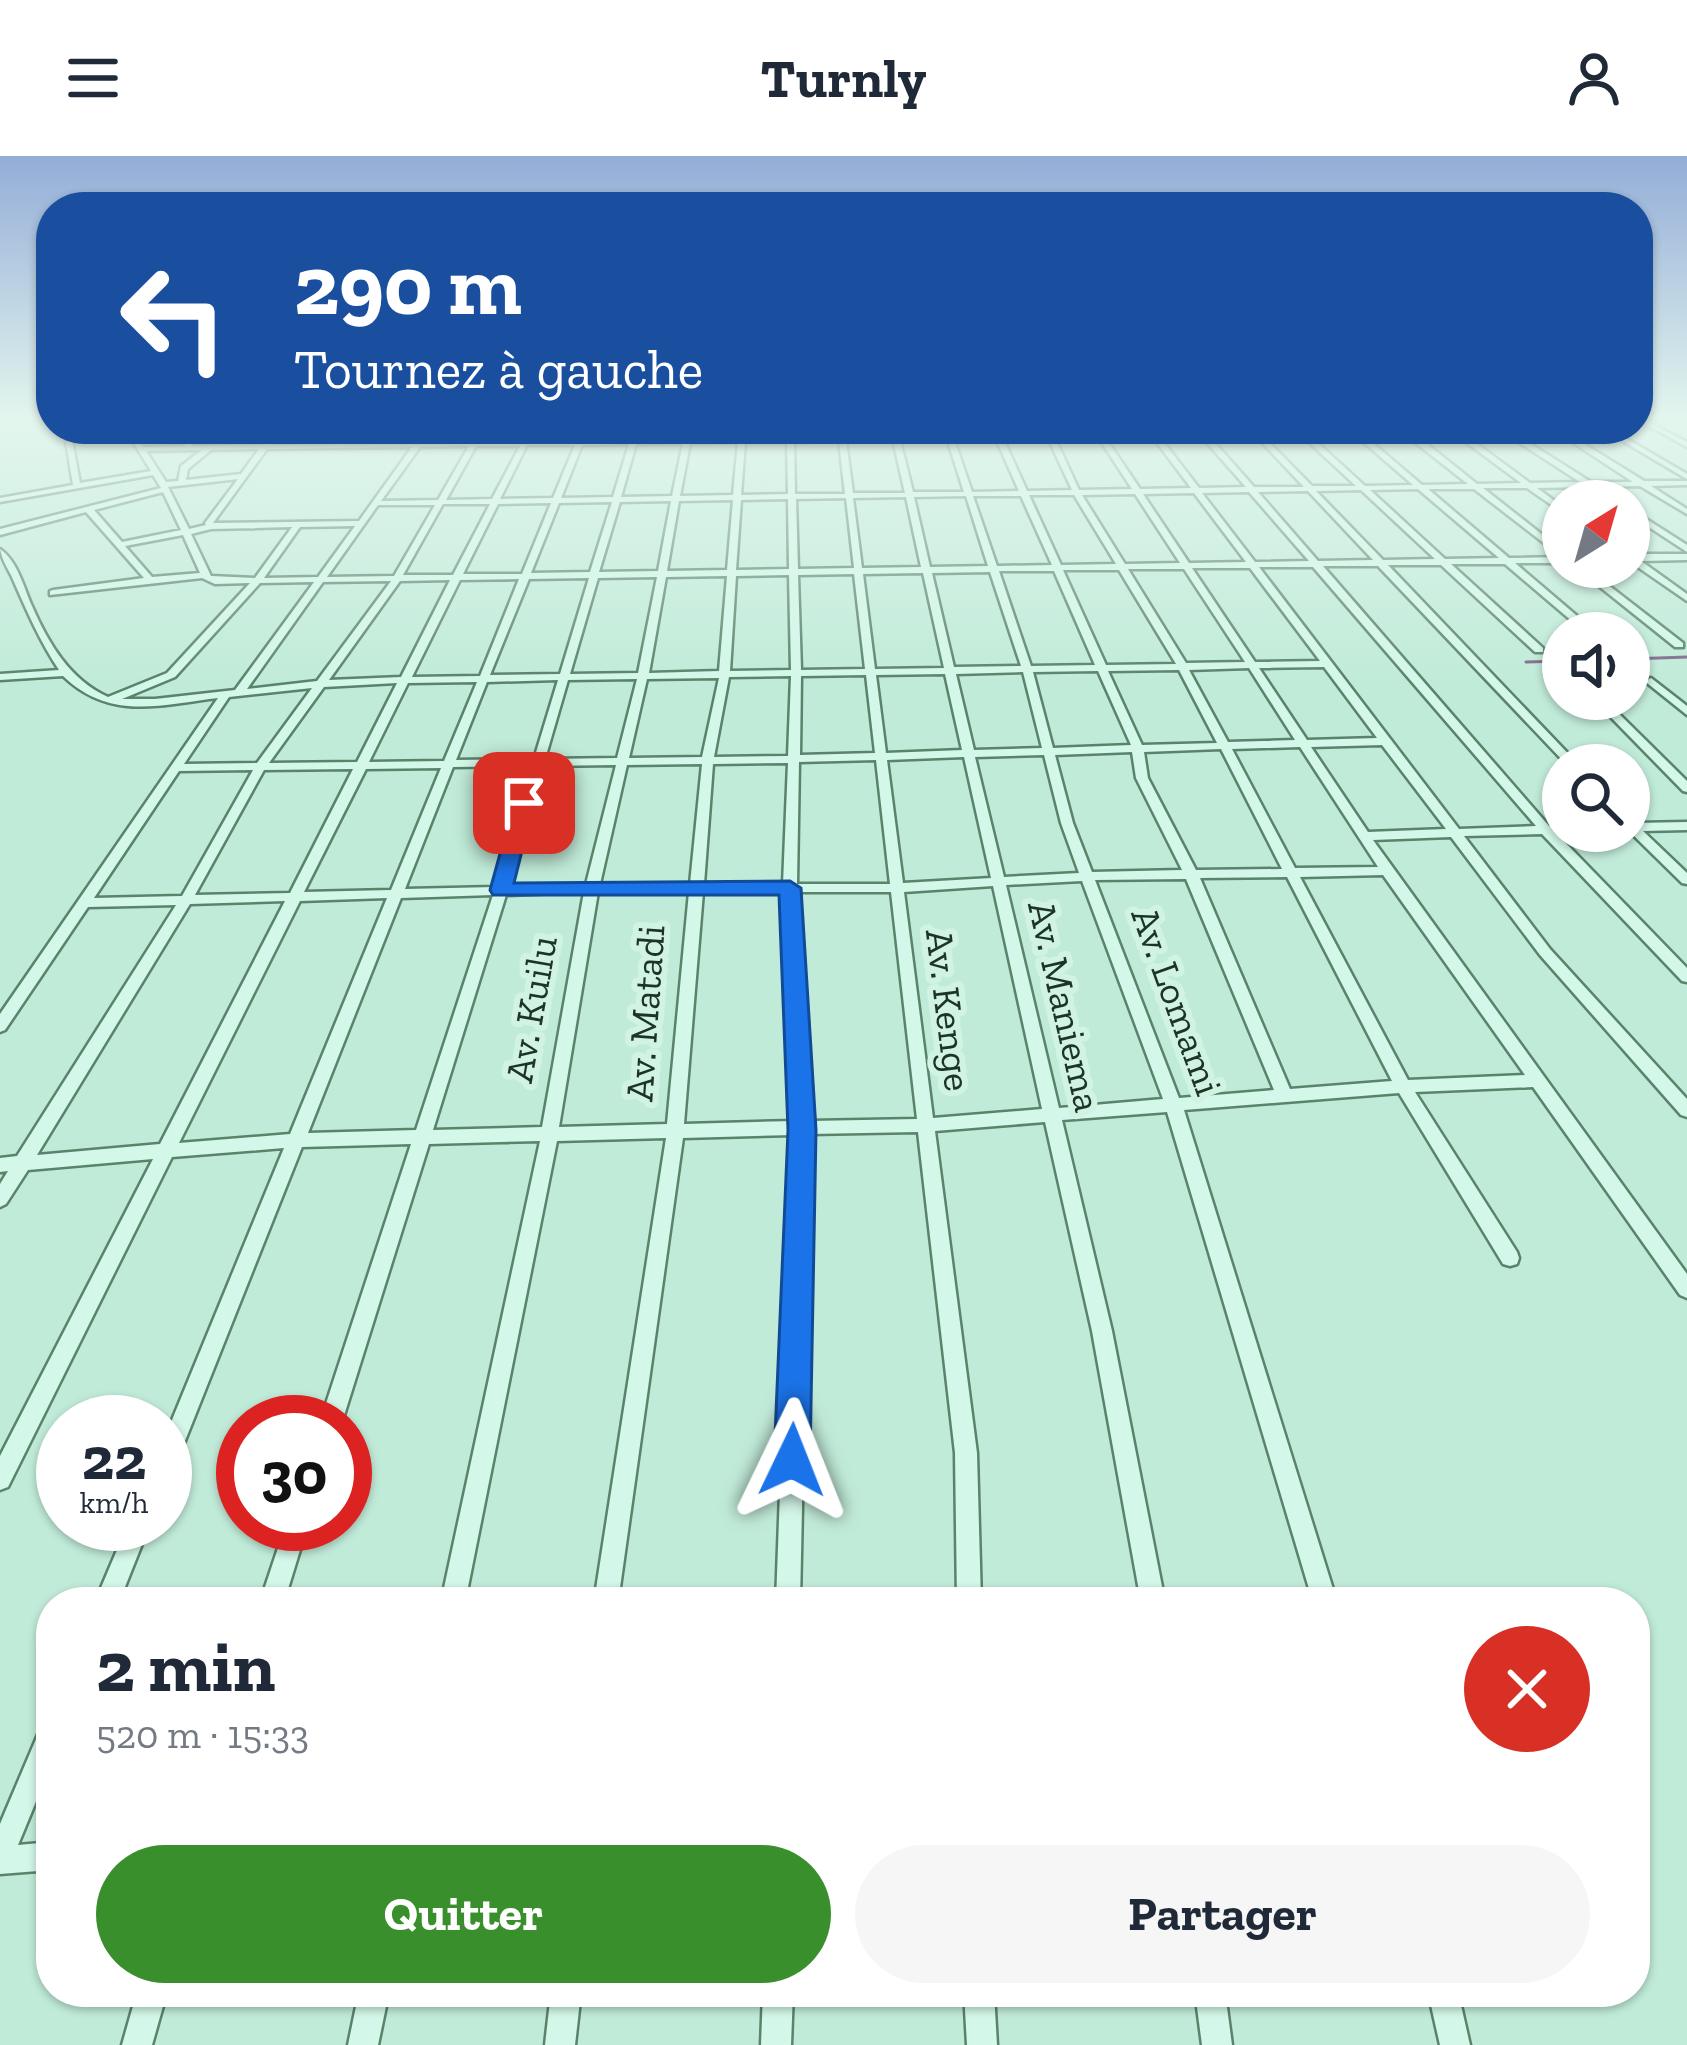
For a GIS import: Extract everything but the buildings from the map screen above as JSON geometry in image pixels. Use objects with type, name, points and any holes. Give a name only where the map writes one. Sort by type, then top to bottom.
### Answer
[{"type":"street","points":[[0,532],[105,505]]},
{"type":"street","points":[[173,505],[206,575],[215,581],[1542,558]]},
{"type":"street","points":[[211,527],[208,523],[221,505]]},
{"type":"street","points":[[0,1026],[176,767],[376,505]]},
{"type":"street","points":[[0,1199],[186,900],[262,764],[398,578],[441,505]]},
{"type":"street","points":[[0,1479],[358,764],[496,505]]},
{"type":"street","points":[[192,1396],[556,505]]},
{"type":"street","points":[[340,1395],[501,890],[613,505]]},
{"type":"street","name":"Av. Kuilu","points":[[456,1587],[549,1138],[592,888],[642,680],[674,505]]},
{"type":"street","name":"Av. Matadi","points":[[608,1587],[675,1133],[707,758],[724,678],[736,505]]},
{"type":"street","points":[[788,1587],[802,1130],[790,888],[796,675],[791,505]]},
{"type":"street","name":"Av. Kenge","points":[[849,505],[867,620],[894,888],[966,1453],[969,1587]]},
{"type":"street","name":"Av. Maniema","points":[[910,505],[1102,1330],[1150,1587]]},
{"type":"street","name":"Av. Lomami","points":[[970,505],[1027,669],[1067,823],[1174,1106],[1320,1587]]},
{"type":"street","points":[[1027,505],[1137,747],[1142,778],[1192,876],[1285,1097]]},
{"type":"street","points":[[1084,505],[1183,667],[1402,1086],[1510,1258]]},
{"type":"street","points":[[1143,505],[1257,668],[1388,871],[1687,1289]]},
{"type":"street","points":[[1204,505],[1330,664],[1545,952],[1687,1110]]},
{"type":"street","points":[[1265,505],[1542,826]]},
{"type":"street","points":[[1327,505],[1554,744]]},
{"type":"street","points":[[1380,505],[1539,650]]},
{"type":"street","points":[[1439,505],[1567,612]]},
{"type":"street","points":[[1498,505],[1542,540]]},
{"type":"street","points":[[89,510],[150,580]]},
{"type":"street","points":[[108,701],[171,675],[256,581],[299,523]]},
{"type":"street","points":[[120,545],[211,527],[363,523]]},
{"type":"street","points":[[1650,526],[1687,553]]},
{"type":"street","points":[[0,552],[61,673],[108,701],[140,706],[325,682],[642,680],[1330,664]]},
{"type":"street","points":[[1650,556],[1687,553]]},
{"type":"street","points":[[1650,572],[1687,598]]},
{"type":"street","points":[[53,593],[206,575]]},
{"type":"street","points":[[1606,588],[1679,644]]},
{"type":"street","points":[[0,677],[61,673]]},
{"type":"street","points":[[1651,681],[1687,712]]},
{"type":"street","points":[[1619,720],[1687,788]]},
{"type":"street","points":[[176,767],[795,759],[1388,741]]},
{"type":"street","points":[[1650,826],[1687,826]]},
{"type":"street","points":[[1364,836],[1542,829]]},
{"type":"street","points":[[1650,845],[1687,880]]},
{"type":"street","points":[[1567,852],[1687,977]]},
{"type":"street","points":[[83,903],[592,888],[894,888],[1090,875],[1388,871]]},
{"type":"street","points":[[0,1166],[295,1140],[549,1138],[925,1125],[1402,1086],[1538,1081]]},
{"type":"street","points":[[112,1587],[128,1551]]},
{"type":"street","points":[[277,1587],[288,1551]]},
{"type":"street","points":[[36,1770],[0,1858],[36,1857]]},
{"type":"street","points":[[137,2045],[148,2007]]},
{"type":"street","points":[[364,2045],[371,2007]]},
{"type":"street","points":[[560,2045],[564,2007]]},
{"type":"street","points":[[776,2045],[777,2007]]},
{"type":"street","points":[[980,2007],[982,2045]]},
{"type":"street","points":[[1212,2007],[1216,2045]]},
{"type":"street","points":[[1447,2007],[1456,2045]]},
{"type":"waterway","points":[[1650,658],[1687,657]]},
{"type":"waterway","points":[[1526,662],[1542,662]]},
{"type":"route","points":[[524,803],[501,890],[790,888],[802,1130],[792,1460]]}]
